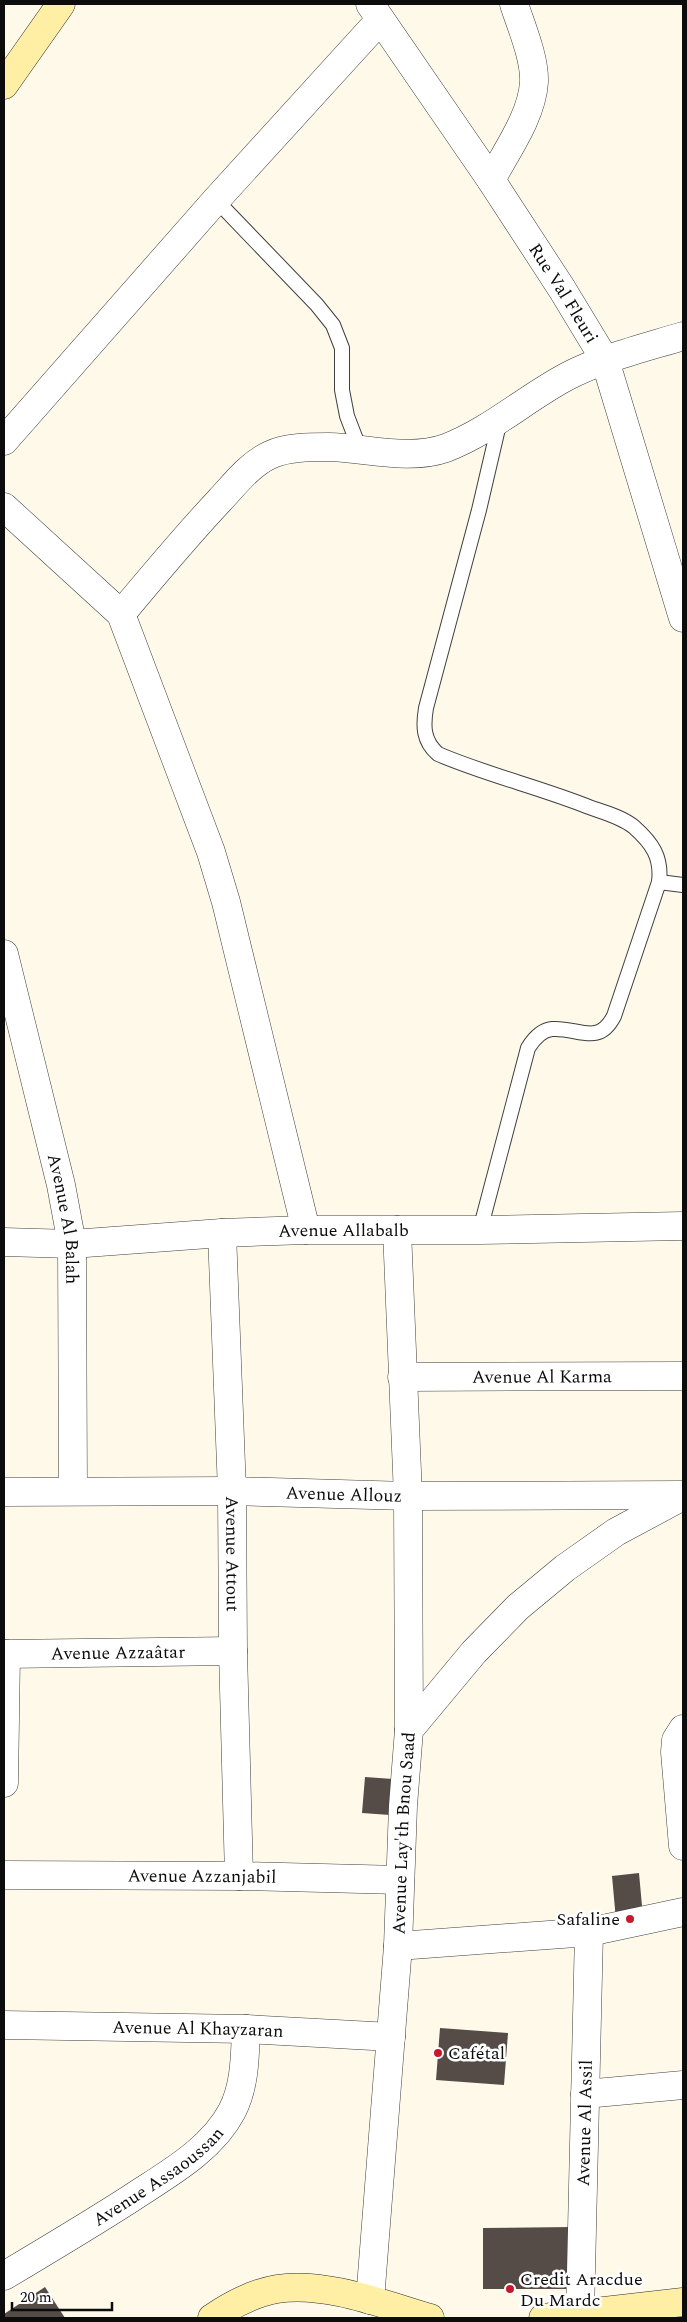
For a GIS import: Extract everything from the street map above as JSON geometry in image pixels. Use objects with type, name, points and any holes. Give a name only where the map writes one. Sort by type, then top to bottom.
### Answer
[{"type":"street","points":[[4,85],[61,4]]},
{"type":"street","points":[[491,180],[530,103],[534,80],[528,48],[514,4]]},
{"type":"street","points":[[4,441],[216,200],[375,12]]},
{"type":"street","name":"Rue Val Fleuri","points":[[375,12],[491,180],[562,289],[605,360],[683,618]]},
{"type":"street","points":[[121,614],[183,540],[245,473],[270,454],[298,448],[330,447],[419,453],[444,449],[469,438],[566,377],[605,360],[683,336]]},
{"type":"street","points":[[4,507],[121,614],[211,852],[226,902],[306,1230]]},
{"type":"street","name":"Avenue Al Balah","points":[[4,954],[57,1167],[72,1244],[73,1491]]},
{"type":"street","name":"Avenue Allabalb","points":[[4,1242],[72,1244],[222,1233],[306,1230],[480,1230],[683,1226]]},
{"type":"street","points":[[397,1230],[408,1496],[409,1730]]},
{"type":"street","name":"Avenue Attout","points":[[222,1233],[232,1491],[233,1651],[239,1876]]},
{"type":"street","name":"Avenue Al Karma","points":[[402,1377],[683,1376]]},
{"type":"street","name":"Avenue Allouz","points":[[4,1492],[232,1491],[408,1496],[683,1496]]},
{"type":"street","name":"Avenue Lay'th Bnou Saad","points":[[370,2300],[398,1946],[409,1730],[474,1652],[518,1607],[565,1568],[616,1532],[683,1496]]},
{"type":"street","name":"Avenue Azzaâtar","points":[[5,1654],[233,1651]]},
{"type":"street","points":[[4,1783],[5,1654]]},
{"type":"street","points":[[682,1731],[676,1740],[675,1752],[683,1846]]},
{"type":"street","name":"Avenue Azzanjabil","points":[[4,1875],[239,1876],[400,1880]]},
{"type":"street","points":[[398,1946],[589,1932],[683,1912]]},
{"type":"street","name":"Avenue Al Assil","points":[[580,2314],[589,1932]]},
{"type":"street","name":"Avenue Al Khayzaran","points":[[4,2025],[246,2029],[391,2037]]},
{"type":"street","name":"Avenue Assaoussan","points":[[4,2276],[76,2233],[200,2150],[220,2129],[232,2110],[241,2088],[246,2029]]},
{"type":"street","points":[[584,2094],[683,2085]]},
{"type":"street","points":[[212,2318],[247,2298],[278,2289],[306,2289],[370,2300],[430,2318]]},
{"type":"street","points":[[543,2318],[683,2302]]},
{"type":"lane","points":[[216,200],[317,305],[333,325],[342,348],[342,390],[347,416],[360,450]]},
{"type":"lane","points":[[480,1230],[528,1048],[534,1039],[551,1029],[595,1034],[608,1027],[614,1016],[660,882],[661,867],[656,854],[647,840],[632,826],[551,792],[438,754],[430,747],[425,735],[426,708],[477,518],[500,419]]},
{"type":"lane","points":[[660,882],[683,885]]},
{"type":"building","points":[[365,1777],[393,1779],[390,1815],[362,1813]]},
{"type":"building","points":[[639,1873],[643,1917],[616,1920],[612,1876]]},
{"type":"building","points":[[440,2028],[508,2033],[504,2085],[436,2080]]},
{"type":"building","points":[[572,2227],[572,2289],[483,2289],[483,2228]]},
{"type":"building","points":[[45,2287],[65,2318],[4,2318],[4,2314]]},
{"type":"place","name":"Safaline","points":[[630,1919]]},
{"type":"place","name":"Cafétal","points":[[438,2053]]},
{"type":"place","name":"Credit Aracdue Du Mardc","points":[[510,2289]]}]
